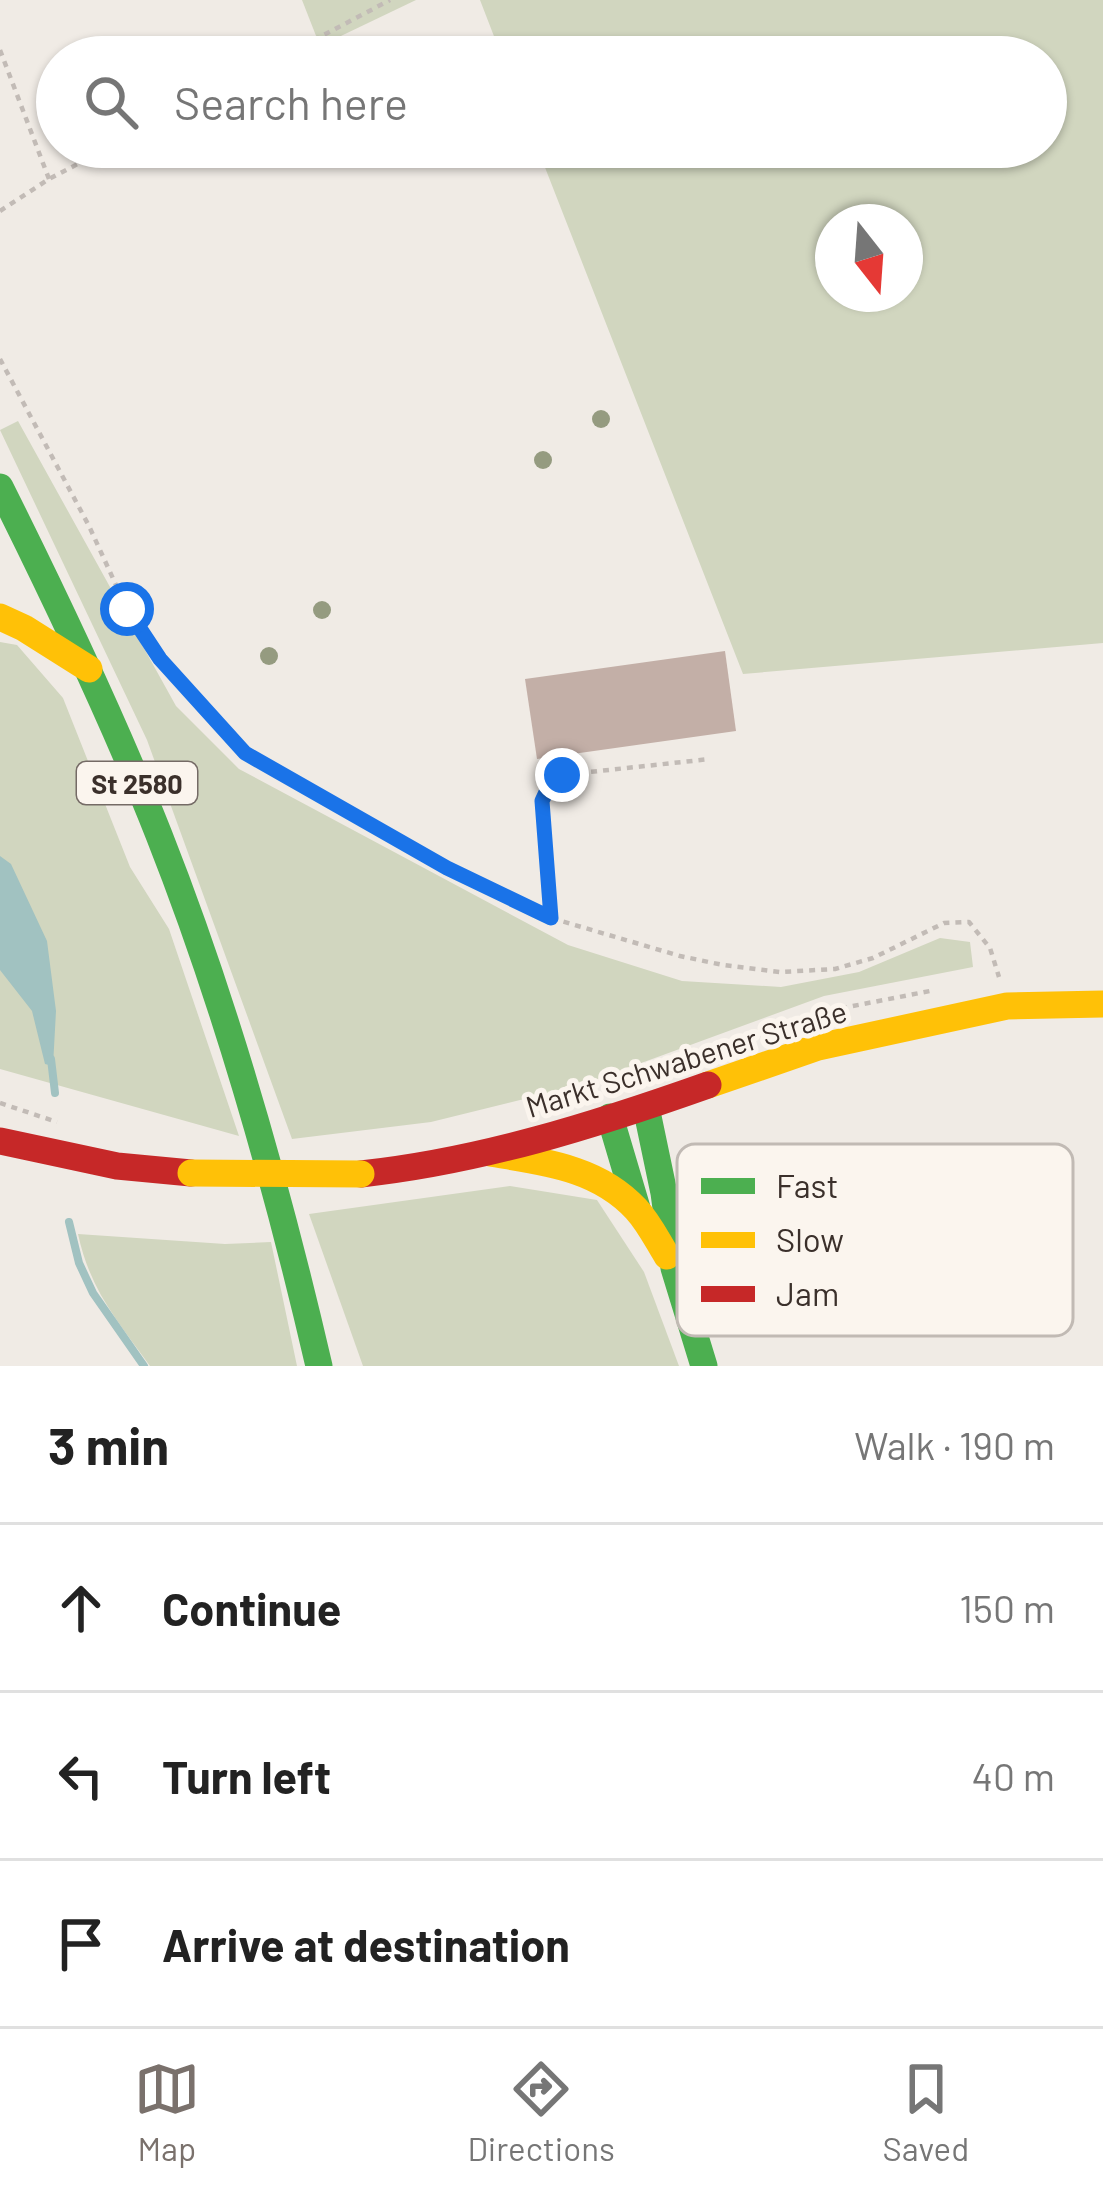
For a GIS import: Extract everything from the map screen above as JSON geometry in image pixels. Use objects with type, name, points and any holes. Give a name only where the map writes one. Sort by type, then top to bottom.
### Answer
[{"type":"main road","name":"St 2580","points":[[0,487],[89,669],[183,899],[254,1112],[319,1366]]},
{"type":"main road","points":[[0,617],[89,669]]},
{"type":"main road","name":"Markt Schwabener Straße","points":[[0,1141],[117,1166],[191,1173],[361,1174],[424,1167],[610,1118],[818,1047],[1007,1006],[1103,1004]]},
{"type":"main road","points":[[646,1106],[677,1278]]},
{"type":"main road","points":[[610,1118],[638,1210],[674,1268]]},
{"type":"main road","points":[[490,1153],[569,1167],[605,1180],[638,1210]]},
{"type":"main road","points":[[695,1336],[704,1366]]},
{"type":"path","points":[[322,36],[390,0]]},
{"type":"path","points":[[0,50],[36,145]]},
{"type":"path","points":[[45,168],[49,179]]},
{"type":"path","points":[[0,211],[70,168]]},
{"type":"path","points":[[0,359],[89,526],[127,609],[160,659],[245,753],[447,868],[551,918],[680,956],[780,972],[835,969],[873,958],[944,923],[969,922],[990,948],[1007,1006]]},
{"type":"path","points":[[551,918],[542,801],[548,788],[562,775],[710,759]]},
{"type":"green space","points":[[302,0],[416,0],[341,36],[316,36]]},
{"type":"green space","points":[[480,0],[1103,0],[1103,643],[743,674],[545,168],[1067,168],[1067,36],[494,36]]},
{"type":"green space","points":[[18,421],[176,706],[239,769],[568,945],[682,981],[781,987],[859,972],[940,938],[970,942],[973,967],[824,996],[584,1084],[431,1122],[292,1139],[147,740],[0,430]]},
{"type":"green space","points":[[0,642],[17,645],[63,698],[130,867],[169,929],[239,1136],[0,1069]]},
{"type":"green space","points":[[510,1186],[597,1200],[644,1272],[679,1366],[363,1366],[309,1214]]},
{"type":"green space","points":[[78,1234],[225,1244],[271,1242],[297,1366],[150,1366],[97,1288]]},
{"type":"water","points":[[0,856],[11,864],[47,941],[56,1011],[53,1066],[45,1064],[32,1011],[0,970]]},
{"type":"building","points":[[725,651],[736,731],[537,759],[525,679]]},
{"type":"waterway","points":[[51,1059],[55,1093]]},
{"type":"waterway","points":[[69,1222],[79,1263],[93,1293],[144,1366]]},
{"type":"traffic: fast","points":[[0,487],[103,703],[184,900],[249,1097],[319,1366]]},
{"type":"traffic: fast","points":[[646,1107],[677,1278]]},
{"type":"traffic: fast","points":[[610,1117],[637,1208]]},
{"type":"traffic: fast","points":[[695,1336],[704,1366]]},
{"type":"traffic: slow","points":[[0,617],[89,669]]},
{"type":"traffic: slow","points":[[708,1085],[818,1047],[1007,1006],[1103,1004]]},
{"type":"traffic: slow","points":[[490,1153],[568,1169],[604,1184],[636,1209],[667,1256]]},
{"type":"traffic: slow","points":[[191,1173],[361,1174]]},
{"type":"traffic: jam","points":[[361,1174],[537,1140],[708,1085]]},
{"type":"traffic: jam","points":[[0,1141],[117,1166],[191,1173]]},
{"type":"route","points":[[127,609],[160,659],[245,753],[447,868],[551,918],[542,801],[562,775]]}]
